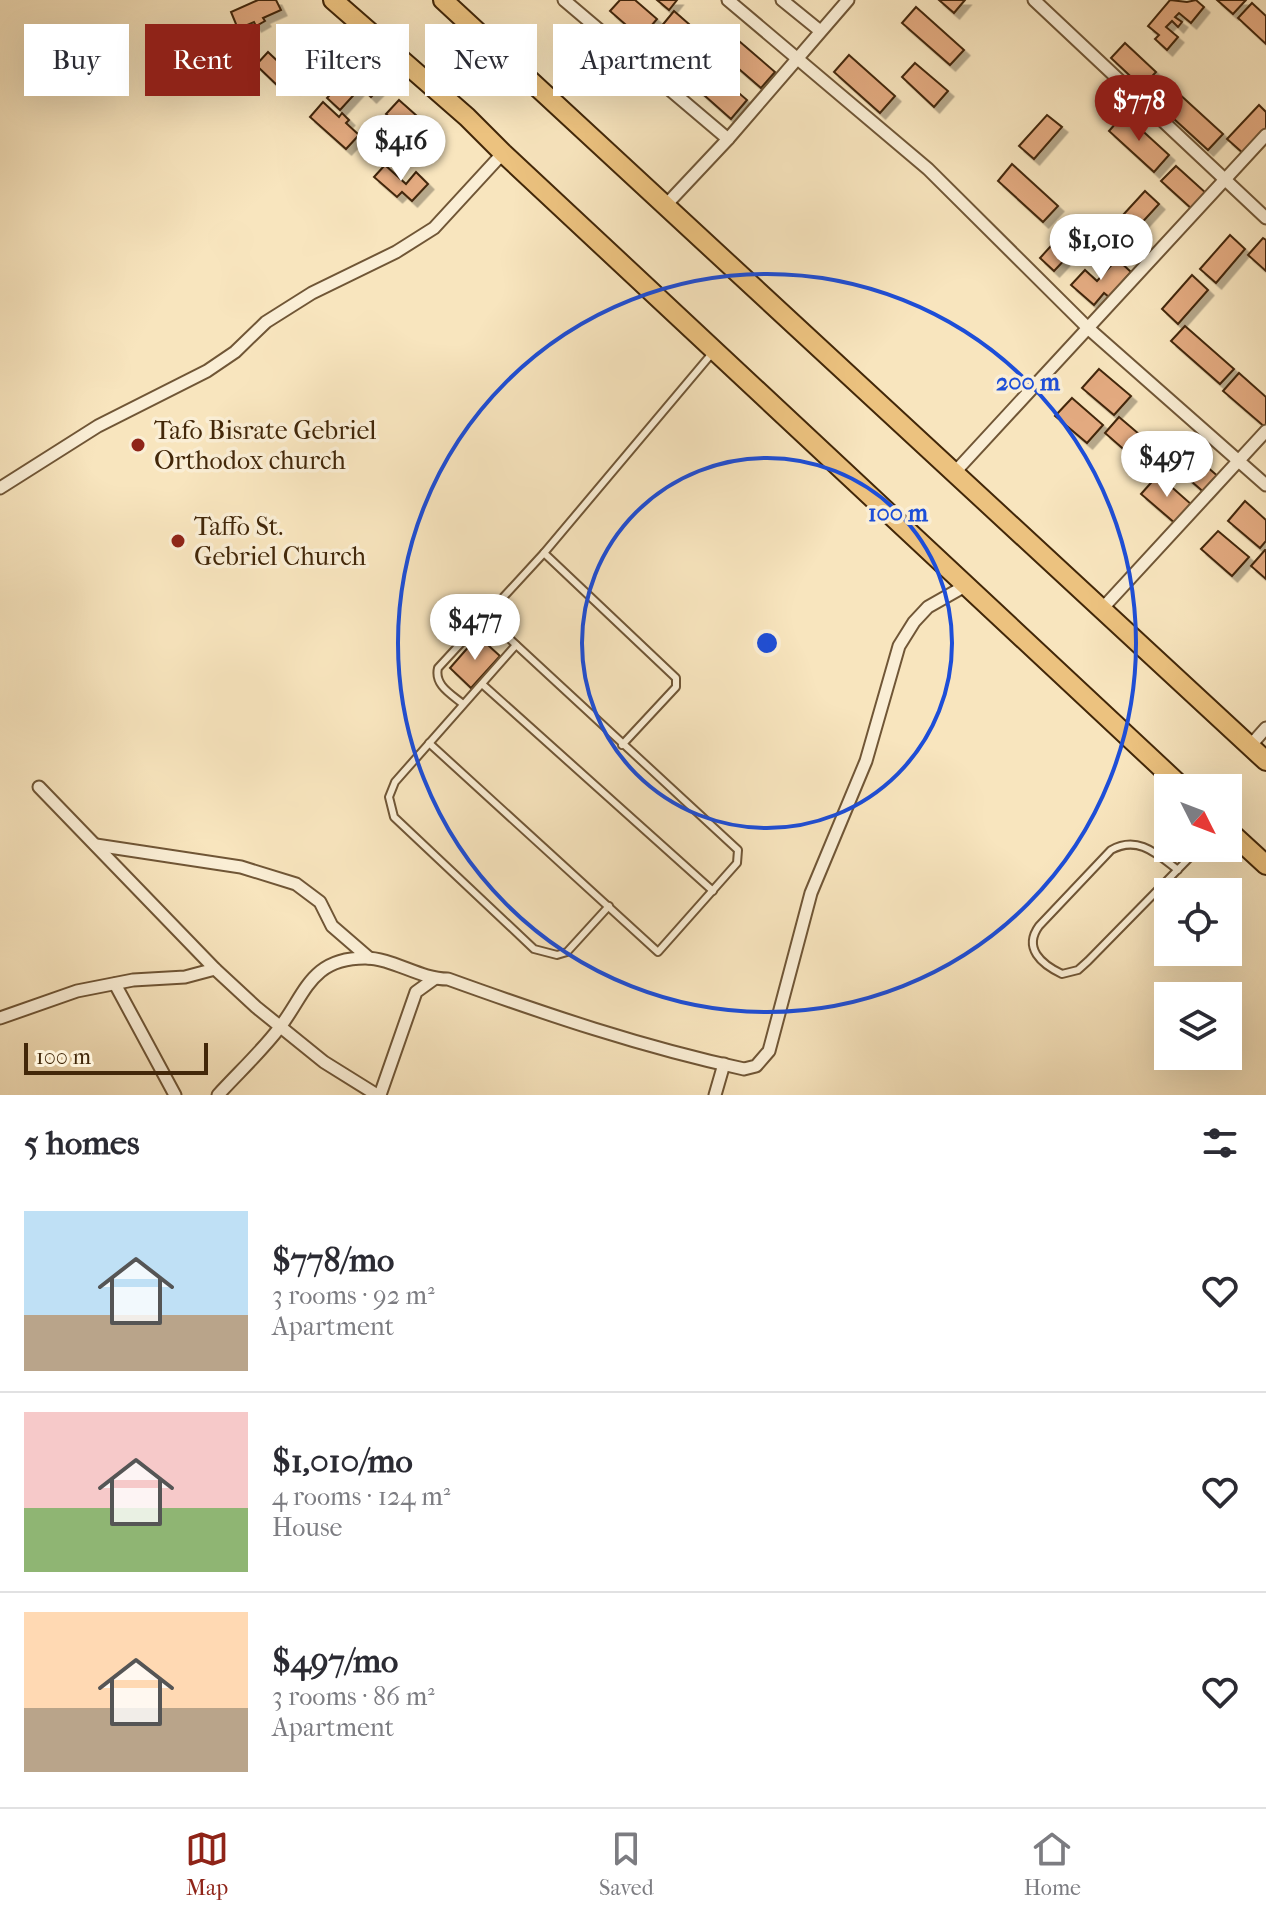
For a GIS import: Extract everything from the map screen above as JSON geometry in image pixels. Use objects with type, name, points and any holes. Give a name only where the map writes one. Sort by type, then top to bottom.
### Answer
[{"type":"highway","points":[[333,0],[445,97],[1168,774]]},
{"type":"highway","points":[[443,0],[1266,761]]},
{"type":"highway","points":[[1242,843],[1266,865]]},
{"type":"street","points":[[564,0],[728,139]]},
{"type":"street","points":[[576,11],[586,0]]},
{"type":"street","points":[[728,0],[924,165],[1089,329],[1266,485]]},
{"type":"street","points":[[782,0],[819,30]]},
{"type":"street","points":[[665,206],[728,139],[848,0]]},
{"type":"street","points":[[1037,3],[1266,218]]},
{"type":"street","points":[[955,472],[1266,135]]},
{"type":"street","points":[[0,488],[98,426],[207,371],[235,352],[266,322],[312,293],[396,252],[434,228],[503,153]]},
{"type":"street","points":[[1101,610],[1266,431]]},
{"type":"street","points":[[95,845],[241,867],[296,884],[320,902],[332,926],[369,958],[434,979],[448,979],[572,1024],[644,1045],[744,1069],[756,1066],[769,1051],[811,893],[866,761],[899,646],[928,607],[965,586]]},
{"type":"street","points":[[1250,746],[1266,728]]},
{"type":"street","points":[[39,787],[215,969],[324,1062],[379,1095],[416,992],[434,979]]},
{"type":"street","points":[[218,1095],[281,1027],[300,992],[319,972],[336,963],[369,958]]},
{"type":"street","points":[[0,1018],[77,991],[185,977],[215,969]]},
{"type":"street","points":[[115,984],[175,1095]]},
{"type":"street","points":[[715,1095],[724,1064]]},
{"type":"lane","points":[[463,704],[439,684],[436,675],[438,668],[544,553],[714,351]]},
{"type":"lane","points":[[544,553],[676,678],[676,687],[622,745]]},
{"type":"lane","points":[[429,743],[658,952],[737,863],[738,850],[486,617]]},
{"type":"lane","points":[[516,645],[395,782],[389,797],[394,817],[534,949],[557,955],[567,952],[609,906]]},
{"type":"lane","points":[[482,684],[713,891]]},
{"type":"lane","points":[[1178,870],[1150,849],[1133,843],[1111,850],[1032,935],[1034,951],[1062,974],[1078,970],[1178,870],[1186,862]]},
{"type":"building","points":[[258,0],[276,0],[281,10],[263,18],[265,21],[260,24],[236,24],[231,12]]},
{"type":"building","points":[[620,0],[635,0],[657,19],[653,24],[625,24],[610,11]]},
{"type":"building","points":[[657,0],[677,0],[669,10]]},
{"type":"building","points":[[939,0],[965,0],[954,13]]},
{"type":"building","points":[[1170,0],[1196,0],[1204,7],[1191,23],[1179,13],[1175,17],[1182,22],[1178,27],[1172,21],[1166,27],[1178,37],[1167,50],[1155,39],[1159,35],[1148,26]]},
{"type":"building","points":[[1217,0],[1246,0],[1233,14]]},
{"type":"building","points":[[1252,3],[1266,16],[1266,44],[1238,18]]},
{"type":"building","points":[[916,7],[964,50],[950,65],[902,23]]},
{"type":"building","points":[[674,11],[689,24],[663,24]]},
{"type":"building","points":[[740,42],[775,72],[761,88],[740,70]]},
{"type":"building","points":[[1125,43],[1156,72],[1142,87],[1111,58]]},
{"type":"building","points":[[268,52],[276,60],[276,84],[260,69],[260,61]]},
{"type":"building","points":[[849,55],[895,96],[880,113],[834,72]]},
{"type":"building","points":[[915,63],[948,91],[934,107],[902,77]]},
{"type":"building","points":[[1177,92],[1223,134],[1208,150],[1162,108]]},
{"type":"building","points":[[740,94],[747,100],[731,119],[705,96]]},
{"type":"building","points":[[329,96],[353,96],[340,110],[327,98]]},
{"type":"building","points":[[399,100],[435,132],[422,146],[408,134],[405,137],[398,131],[402,128],[386,114]]},
{"type":"building","points":[[323,102],[339,117],[342,113],[349,120],[346,123],[359,135],[346,149],[310,117]]},
{"type":"building","points":[[1259,105],[1266,112],[1266,129],[1244,154],[1227,139]]},
{"type":"building","points":[[1124,114],[1169,155],[1154,172],[1109,131]]},
{"type":"building","points":[[1047,115],[1062,127],[1034,159],[1019,146]]},
{"type":"building","points":[[1012,164],[1058,206],[1043,222],[998,181]]},
{"type":"building","points":[[385,165],[406,184],[416,172],[428,184],[412,201],[402,192],[397,197],[374,177]]},
{"type":"building","points":[[1176,166],[1207,194],[1193,210],[1161,181]]},
{"type":"building","points":[[1145,191],[1159,204],[1115,252],[1101,239]]},
{"type":"building","points":[[1070,225],[1085,238],[1054,271],[1040,258]]},
{"type":"building","points":[[1230,235],[1245,249],[1216,283],[1200,269]]},
{"type":"building","points":[[1263,238],[1266,240],[1266,271],[1248,255]]},
{"type":"building","points":[[1117,259],[1131,272],[1109,297],[1104,293],[1094,305],[1071,285],[1085,270],[1097,281]]},
{"type":"building","points":[[1192,275],[1208,290],[1178,324],[1162,309]]},
{"type":"building","points":[[1185,326],[1234,369],[1220,384],[1171,341]]},
{"type":"building","points":[[1099,369],[1131,396],[1114,415],[1082,388]]},
{"type":"building","points":[[1239,373],[1266,397],[1266,428],[1223,391]]},
{"type":"building","points":[[1072,398],[1103,425],[1087,443],[1055,416]]},
{"type":"building","points":[[1119,417],[1166,457],[1152,474],[1105,433]]},
{"type":"building","points":[[1184,447],[1220,478],[1206,494],[1170,463]]},
{"type":"building","points":[[1158,475],[1192,505],[1176,524],[1141,494]]},
{"type":"building","points":[[1245,501],[1266,520],[1266,541],[1260,548],[1228,521]]},
{"type":"building","points":[[1218,531],[1249,557],[1232,576],[1201,549]]},
{"type":"building","points":[[1266,550],[1266,579],[1251,566]]},
{"type":"building","points":[[478,636],[500,656],[471,688],[450,668]]},
{"type":"place","name":"Tafo Bisrate Gebriel Orthodox church","points":[[138,445]]},
{"type":"place","name":"Taffo St. Gebriel Church","points":[[178,541]]}]
